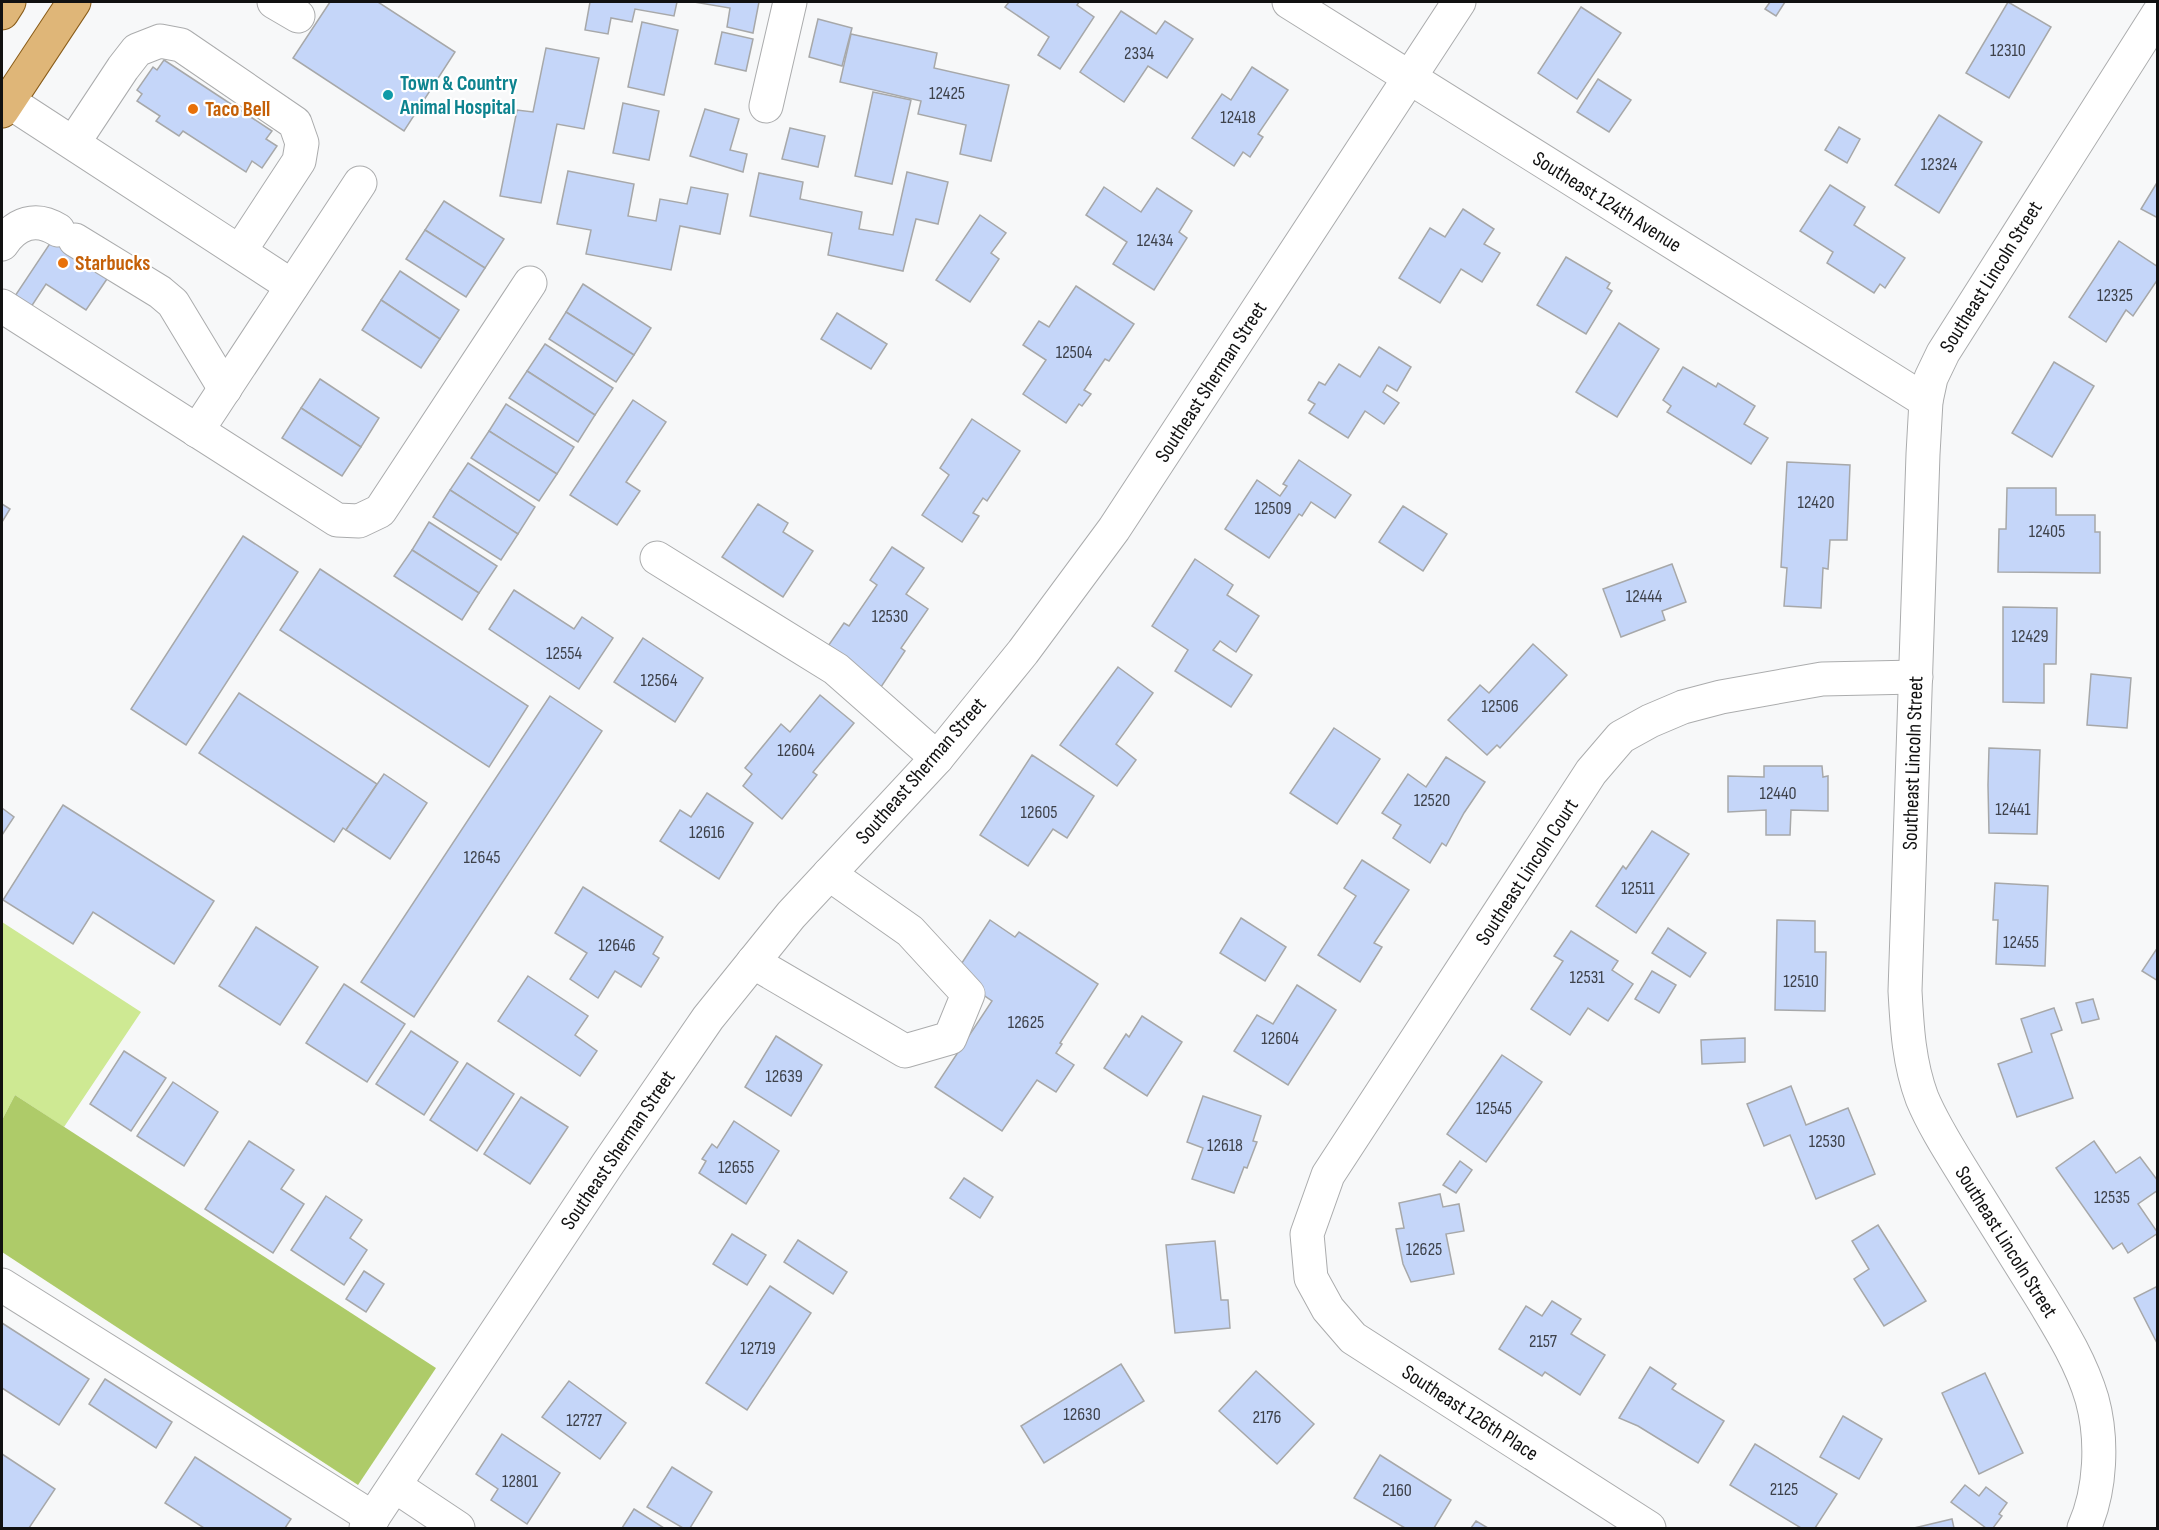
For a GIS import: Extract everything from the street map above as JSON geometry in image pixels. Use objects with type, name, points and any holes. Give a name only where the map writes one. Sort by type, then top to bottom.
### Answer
[{"type":"main road","points":[[2,12],[9,2]]},
{"type":"main road","points":[[5,106],[74,2]]},
{"type":"street","points":[[766,106],[790,2]]},
{"type":"street","name":"Southeast 124th Avenue","points":[[1289,2],[1926,401]]},
{"type":"street","name":"Southeast Sherman Street","points":[[369,1523],[607,1165],[708,1018],[791,915],[937,758],[1023,652],[1114,529],[1459,2]]},
{"type":"street","name":"Southeast Lincoln Street","points":[[2084,1528],[2096,1487],[2098,1457],[2092,1401],[2085,1379],[2059,1326],[1940,1135],[1922,1098],[1911,1062],[1905,991],[1926,401],[1930,378],[1958,326],[2157,14]]},
{"type":"street","points":[[74,142],[137,50],[160,41],[181,45],[295,123],[302,143],[299,161],[240,251]]},
{"type":"street","points":[[5,106],[74,142],[292,286]]},
{"type":"street","points":[[197,431],[360,183]]},
{"type":"street","points":[[2,244],[9,232],[28,223],[47,223],[160,292],[173,303],[225,388]]},
{"type":"street","points":[[2,306],[337,520],[359,521],[380,511],[530,283]]},
{"type":"street","points":[[657,558],[836,669],[937,758]]},
{"type":"street","name":"Southeast Lincoln Court","points":[[1311,1278],[1307,1234],[1328,1175],[1591,772],[1622,737],[1650,721],[1683,707],[1721,697],[1822,679],[1916,677]]},
{"type":"street","points":[[753,962],[905,1051],[950,1038],[968,994],[910,931],[829,874]]},
{"type":"street","name":"Southeast 126th Place","points":[[1311,1278],[1328,1310],[1353,1338],[1649,1528]]},
{"type":"street","points":[[2,1285],[369,1523]]},
{"type":"street","points":[[395,1486],[458,1528]]},
{"type":"green space","points":[[2,922],[141,1012],[64,1127],[15,1095],[2,1120]]},
{"type":"green space","points":[[15,1095],[436,1368],[358,1485],[2,1252],[2,1120]]},
{"type":"building","name":"Town & Country Animal Hospital","points":[[330,2],[378,2],[455,52],[404,131],[293,58]]},
{"type":"building","points":[[590,2],[677,2],[674,16],[635,9],[632,22],[611,18],[608,34],[585,30]]},
{"type":"building","points":[[694,2],[759,2],[753,33],[727,27],[730,8]]},
{"type":"building","points":[[1009,2],[1079,2],[1077,5],[1094,17],[1060,69],[1038,55],[1049,37],[1005,7]]},
{"type":"building","points":[[1770,2],[1785,2],[1776,16],[1765,9]]},
{"type":"building","points":[[2008,2],[2051,27],[2009,98],[1966,73]]},
{"type":"building","points":[[1581,7],[1621,33],[1577,99],[1538,73]]},
{"type":"building","points":[[1121,11],[1156,34],[1165,21],[1193,39],[1167,78],[1148,66],[1124,102],[1080,72]]},
{"type":"building","points":[[818,19],[852,28],[842,66],[809,57]]},
{"type":"building","points":[[642,22],[678,30],[664,95],[628,87]]},
{"type":"building","points":[[722,32],[753,39],[746,71],[715,64]]},
{"type":"building","points":[[851,34],[937,53],[934,68],[1009,85],[991,161],[960,154],[966,125],[918,114],[921,101],[840,82]]},
{"type":"building","points":[[546,48],[599,58],[584,129],[557,124],[541,203],[500,196],[517,110],[533,112]]},
{"type":"building","name":"Taco Bell","points":[[164,60],[272,131],[266,139],[277,146],[262,168],[252,161],[246,172],[183,131],[179,136],[156,121],[160,116],[137,101],[142,94],[137,90],[153,67],[157,70]]},
{"type":"building","points":[[1252,67],[1288,90],[1258,134],[1263,137],[1250,157],[1243,152],[1234,166],[1192,138],[1222,94],[1231,100]]},
{"type":"building","points":[[1598,79],[1631,100],[1609,132],[1577,112]]},
{"type":"building","points":[[873,92],[911,100],[892,184],[855,176]]},
{"type":"building","points":[[623,103],[659,111],[649,160],[613,153]]},
{"type":"building","points":[[705,109],[739,119],[730,150],[747,154],[743,172],[690,156]]},
{"type":"building","points":[[1939,115],[1982,142],[1939,213],[1895,185]]},
{"type":"building","points":[[1839,127],[1860,139],[1847,163],[1825,150]]},
{"type":"building","points":[[790,128],[825,136],[818,167],[782,159]]},
{"type":"building","points":[[568,171],[634,184],[628,216],[656,221],[660,199],[687,204],[691,187],[728,194],[720,234],[680,226],[671,270],[586,254],[591,230],[557,224]]},
{"type":"building","points":[[907,172],[948,182],[938,224],[916,219],[903,271],[828,255],[832,233],[750,216],[759,173],[803,182],[800,199],[862,212],[859,229],[893,235]]},
{"type":"building","points":[[2158,181],[2158,218],[2141,209]]},
{"type":"building","points":[[1830,185],[1865,207],[1854,225],[1905,258],[1885,288],[1880,284],[1874,293],[1827,263],[1833,252],[1800,231]]},
{"type":"building","points":[[1104,187],[1141,212],[1157,188],[1192,211],[1179,232],[1187,238],[1154,290],[1113,264],[1127,242],[1086,215]]},
{"type":"building","points":[[444,201],[504,239],[485,268],[425,230]]},
{"type":"building","points":[[1463,209],[1494,229],[1484,244],[1500,253],[1482,282],[1461,269],[1440,303],[1399,278],[1430,228],[1445,237]]},
{"type":"building","points":[[980,215],[1006,233],[991,253],[999,259],[970,302],[936,280]]},
{"type":"building","name":"Starbucks","points":[[65,221],[109,276],[86,310],[46,284],[31,307],[15,296]]},
{"type":"building","points":[[425,230],[485,268],[466,297],[406,259]]},
{"type":"building","points":[[2119,241],[2158,267],[2158,279],[2133,316],[2126,310],[2106,342],[2069,317]]},
{"type":"building","points":[[1566,257],[1610,283],[1607,288],[1612,291],[1586,334],[1537,305]]},
{"type":"building","points":[[400,271],[459,310],[440,339],[381,300]]},
{"type":"building","points":[[583,284],[651,328],[634,355],[566,312]]},
{"type":"building","points":[[1076,286],[1134,324],[1109,361],[1105,359],[1084,390],[1091,394],[1082,406],[1079,404],[1066,423],[1023,394],[1046,360],[1023,345],[1039,321],[1049,327]]},
{"type":"building","points":[[381,300],[440,339],[421,368],[362,330]]},
{"type":"building","points":[[566,312],[634,355],[616,382],[549,339]]},
{"type":"building","points":[[837,313],[887,344],[871,369],[821,339]]},
{"type":"building","points":[[1619,323],[1659,349],[1617,417],[1576,392]]},
{"type":"building","points":[[545,344],[613,388],[595,415],[527,371]]},
{"type":"building","points":[[1379,347],[1411,367],[1397,391],[1387,385],[1383,392],[1399,403],[1384,424],[1365,411],[1348,438],[1309,413],[1315,404],[1308,400],[1319,382],[1325,385],[1339,364],[1360,377]]},
{"type":"building","points":[[2054,362],[2094,386],[2052,457],[2012,433]]},
{"type":"building","points":[[1683,367],[1716,387],[1718,383],[1755,406],[1744,424],[1768,438],[1751,464],[1667,412],[1671,406],[1663,400]]},
{"type":"building","points":[[527,371],[595,415],[578,442],[509,398]]},
{"type":"building","points":[[320,379],[379,418],[361,447],[301,408]]},
{"type":"building","points":[[633,400],[666,422],[626,482],[640,491],[617,525],[570,495]]},
{"type":"building","points":[[506,404],[574,447],[557,474],[489,431]]},
{"type":"building","points":[[301,408],[361,447],[342,476],[282,438]]},
{"type":"building","points":[[972,419],[1020,451],[987,501],[983,498],[973,513],[979,516],[962,542],[922,515],[949,475],[940,468]]},
{"type":"building","points":[[489,431],[557,474],[539,501],[471,458]]},
{"type":"building","points":[[1299,460],[1351,495],[1335,518],[1311,502],[1302,516],[1299,514],[1269,558],[1225,529],[1257,480],[1280,496],[1287,486],[1283,484]]},
{"type":"building","points":[[1787,462],[1850,465],[1847,540],[1830,540],[1828,569],[1823,568],[1821,608],[1784,606],[1787,568],[1781,567]]},
{"type":"building","points":[[468,463],[535,507],[518,534],[450,490]]},
{"type":"building","points":[[2007,488],[2056,488],[2056,515],[2095,515],[2095,532],[2100,532],[2100,573],[1998,572],[1999,529],[2006,529]]},
{"type":"building","points":[[450,490],[518,534],[501,560],[433,517]]},
{"type":"building","points":[[2,504],[10,509],[2,522]]},
{"type":"building","points":[[758,504],[788,523],[783,532],[813,551],[783,597],[722,557]]},
{"type":"building","points":[[1403,506],[1447,534],[1423,571],[1379,542]]},
{"type":"building","points":[[429,522],[497,566],[479,593],[412,550]]},
{"type":"building","points":[[243,536],[298,572],[186,745],[131,709]]},
{"type":"building","points":[[892,547],[924,568],[906,594],[928,609],[901,648],[905,651],[881,687],[826,649],[844,623],[849,626],[877,585],[870,580]]},
{"type":"building","points":[[412,550],[479,593],[462,620],[394,576]]},
{"type":"building","points":[[1195,559],[1233,585],[1227,595],[1259,616],[1236,652],[1220,641],[1213,650],[1252,675],[1231,707],[1175,671],[1188,650],[1152,626]]},
{"type":"building","points":[[1672,564],[1686,602],[1662,611],[1665,620],[1621,637],[1603,589]]},
{"type":"building","points":[[320,569],[528,706],[489,767],[280,630]]},
{"type":"building","points":[[514,590],[574,629],[582,617],[613,638],[579,689],[489,629]]},
{"type":"building","points":[[2003,607],[2057,608],[2056,664],[2044,664],[2044,703],[2003,702]]},
{"type":"building","points":[[643,638],[703,678],[675,722],[614,682]]},
{"type":"building","points":[[1533,644],[1567,675],[1500,748],[1497,745],[1487,755],[1448,720],[1480,685],[1489,693]]},
{"type":"building","points":[[1118,667],[1153,693],[1116,744],[1136,760],[1117,786],[1060,745]]},
{"type":"building","points":[[2091,674],[2131,678],[2127,728],[2087,725]]},
{"type":"building","points":[[239,693],[377,784],[346,830],[343,828],[334,842],[199,753]]},
{"type":"building","points":[[820,695],[854,723],[813,772],[817,775],[782,819],[743,786],[752,774],[745,768],[781,724],[790,732]]},
{"type":"building","points":[[550,696],[602,731],[414,1017],[361,982]]},
{"type":"building","points":[[1334,728],[1380,759],[1337,824],[1290,793]]},
{"type":"building","points":[[1989,748],[2040,750],[2037,834],[1989,833]]},
{"type":"building","points":[[1032,755],[1094,796],[1067,838],[1053,829],[1028,866],[980,835]]},
{"type":"building","points":[[1446,757],[1485,782],[1464,813],[1446,846],[1442,843],[1430,863],[1393,838],[1401,825],[1382,813],[1408,774],[1426,787]]},
{"type":"building","points":[[1764,766],[1822,766],[1823,777],[1828,776],[1828,811],[1791,810],[1790,835],[1766,835],[1766,810],[1728,812],[1728,776],[1764,777]]},
{"type":"building","points":[[384,774],[427,803],[390,859],[346,830]]},
{"type":"building","points":[[707,793],[753,823],[719,879],[660,841],[680,810],[691,817]]},
{"type":"building","points":[[63,805],[214,901],[174,964],[93,912],[73,944],[3,900]]},
{"type":"building","points":[[2,808],[14,817],[2,835]]},
{"type":"building","points":[[1652,831],[1689,854],[1636,933],[1596,906],[1623,866],[1626,869]]},
{"type":"building","points":[[1362,860],[1409,890],[1374,943],[1382,947],[1360,982],[1318,955],[1356,896],[1344,888]]},
{"type":"building","points":[[1995,883],[2048,886],[2045,966],[1996,964],[1998,920],[1993,920]]},
{"type":"building","points":[[583,887],[663,937],[653,954],[659,958],[641,987],[615,971],[598,998],[570,979],[587,953],[555,933]]},
{"type":"building","points":[[1241,918],[1286,947],[1265,981],[1220,953]]},
{"type":"building","points":[[990,920],[1015,937],[1019,932],[1098,984],[1056,1053],[1074,1065],[1056,1092],[1037,1080],[1002,1131],[935,1087],[992,1001],[954,975]]},
{"type":"building","points":[[1777,920],[1815,921],[1815,952],[1826,952],[1825,1011],[1775,1010]]},
{"type":"building","points":[[256,927],[318,967],[280,1025],[219,986]]},
{"type":"building","points":[[1668,928],[1706,953],[1690,977],[1652,953]]},
{"type":"building","points":[[1571,931],[1618,961],[1612,970],[1633,984],[1608,1021],[1588,1008],[1570,1035],[1531,1009],[1563,961],[1554,956]]},
{"type":"building","points":[[2158,947],[2158,981],[2142,971]]},
{"type":"building","points":[[1652,971],[1676,985],[1659,1013],[1635,999]]},
{"type":"building","points":[[528,976],[588,1016],[575,1035],[597,1051],[580,1076],[498,1021]]},
{"type":"building","points":[[344,984],[405,1024],[367,1082],[306,1043]]},
{"type":"building","points":[[1297,985],[1336,1010],[1288,1085],[1234,1051],[1257,1015],[1273,1024]]},
{"type":"building","points":[[2093,999],[2099,1019],[2082,1023],[2076,1003]]},
{"type":"building","points":[[2054,1008],[2062,1030],[2051,1034],[2073,1098],[2017,1117],[1998,1064],[2032,1052],[2021,1019]]},
{"type":"building","points":[[1142,1016],[1182,1042],[1147,1096],[1104,1068],[1126,1034],[1129,1037]]},
{"type":"building","points":[[411,1031],[458,1062],[424,1115],[376,1084]]},
{"type":"building","points":[[776,1036],[822,1065],[791,1116],[745,1087]]},
{"type":"building","points":[[1745,1038],[1745,1062],[1702,1064],[1701,1040]]},
{"type":"building","points":[[124,1051],[166,1078],[131,1131],[90,1104]]},
{"type":"building","points":[[1502,1055],[1542,1082],[1486,1162],[1447,1134]]},
{"type":"building","points":[[467,1063],[514,1094],[477,1151],[430,1120]]},
{"type":"building","points":[[173,1082],[218,1112],[184,1166],[137,1136]]},
{"type":"building","points":[[1791,1086],[1806,1125],[1848,1108],[1875,1174],[1816,1199],[1790,1135],[1764,1146],[1747,1104]]},
{"type":"building","points":[[1203,1096],[1261,1116],[1253,1141],[1257,1142],[1234,1193],[1192,1179],[1203,1148],[1187,1142]]},
{"type":"building","points":[[521,1097],[568,1127],[530,1184],[484,1154]]},
{"type":"building","points":[[734,1121],[779,1151],[746,1204],[699,1173],[706,1161],[702,1159],[712,1144],[717,1148]]},
{"type":"building","points":[[249,1141],[294,1170],[281,1189],[304,1204],[273,1253],[205,1209]]},
{"type":"building","points":[[2094,1141],[2116,1173],[2140,1157],[2158,1181],[2158,1190],[2138,1204],[2158,1233],[2128,1253],[2122,1243],[2113,1249],[2056,1168]]},
{"type":"building","points":[[1460,1161],[1472,1170],[1456,1193],[1443,1185]]},
{"type":"building","points":[[964,1178],[993,1197],[980,1218],[950,1198]]},
{"type":"building","points":[[1440,1194],[1443,1207],[1459,1204],[1464,1231],[1446,1234],[1454,1274],[1411,1282],[1403,1264],[1396,1229],[1404,1228],[1399,1203]]},
{"type":"building","points":[[326,1196],[362,1220],[350,1238],[367,1250],[344,1285],[291,1250]]},
{"type":"building","points":[[1878,1225],[1926,1301],[1884,1326],[1854,1279],[1869,1269],[1852,1241]]},
{"type":"building","points":[[732,1234],[766,1255],[747,1285],[713,1264]]},
{"type":"building","points":[[798,1240],[847,1272],[833,1294],[784,1262]]},
{"type":"building","points":[[1215,1241],[1221,1300],[1228,1300],[1230,1328],[1175,1333],[1166,1245]]},
{"type":"building","points":[[364,1271],[384,1284],[366,1312],[346,1299]]},
{"type":"building","points":[[770,1286],[811,1313],[747,1410],[706,1383]]},
{"type":"building","points":[[2158,1286],[2158,1345],[2134,1298]]},
{"type":"building","points":[[1552,1301],[1581,1319],[1571,1334],[1605,1355],[1580,1395],[1545,1372],[1542,1376],[1499,1349],[1526,1306],[1542,1316]]},
{"type":"building","points":[[2,1323],[89,1379],[59,1425],[2,1388]]},
{"type":"building","points":[[1121,1364],[1144,1401],[1044,1463],[1021,1426]]},
{"type":"building","points":[[1650,1367],[1676,1384],[1672,1389],[1724,1421],[1698,1463],[1638,1426],[1619,1418]]},
{"type":"building","points":[[1256,1371],[1314,1424],[1277,1464],[1219,1411]]},
{"type":"building","points":[[1985,1373],[2023,1453],[1979,1474],[1942,1393]]},
{"type":"building","points":[[105,1379],[172,1422],[156,1448],[89,1404]]},
{"type":"building","points":[[569,1381],[626,1423],[600,1459],[542,1417]]},
{"type":"building","points":[[1843,1416],[1882,1439],[1859,1479],[1820,1457]]},
{"type":"building","points":[[502,1434],[560,1473],[527,1524],[491,1500],[498,1489],[476,1474]]},
{"type":"building","points":[[1755,1444],[1837,1494],[1815,1528],[1801,1528],[1730,1485]]},
{"type":"building","points":[[2,1454],[55,1489],[29,1528],[2,1528]]},
{"type":"building","points":[[1380,1455],[1451,1500],[1434,1528],[1405,1528],[1354,1498]]},
{"type":"building","points":[[195,1457],[291,1519],[285,1528],[204,1528],[165,1503]]},
{"type":"building","points":[[672,1467],[712,1492],[690,1528],[683,1528],[647,1507]]},
{"type":"building","points":[[1965,1485],[1979,1496],[1986,1487],[2007,1503],[1999,1514],[2002,1516],[1993,1528],[1986,1528],[1951,1502]]},
{"type":"building","points":[[634,1509],[664,1528],[622,1528]]},
{"type":"building","points":[[1952,1519],[1954,1528],[1914,1528]]},
{"type":"building","points":[[1476,1521],[1488,1528],[1471,1528]]},
{"type":"place","name":"Town & Country Animal Hospital","points":[[388,95]]},
{"type":"place","name":"Taco Bell","points":[[193,109]]},
{"type":"place","name":"Starbucks","points":[[63,263]]}]
